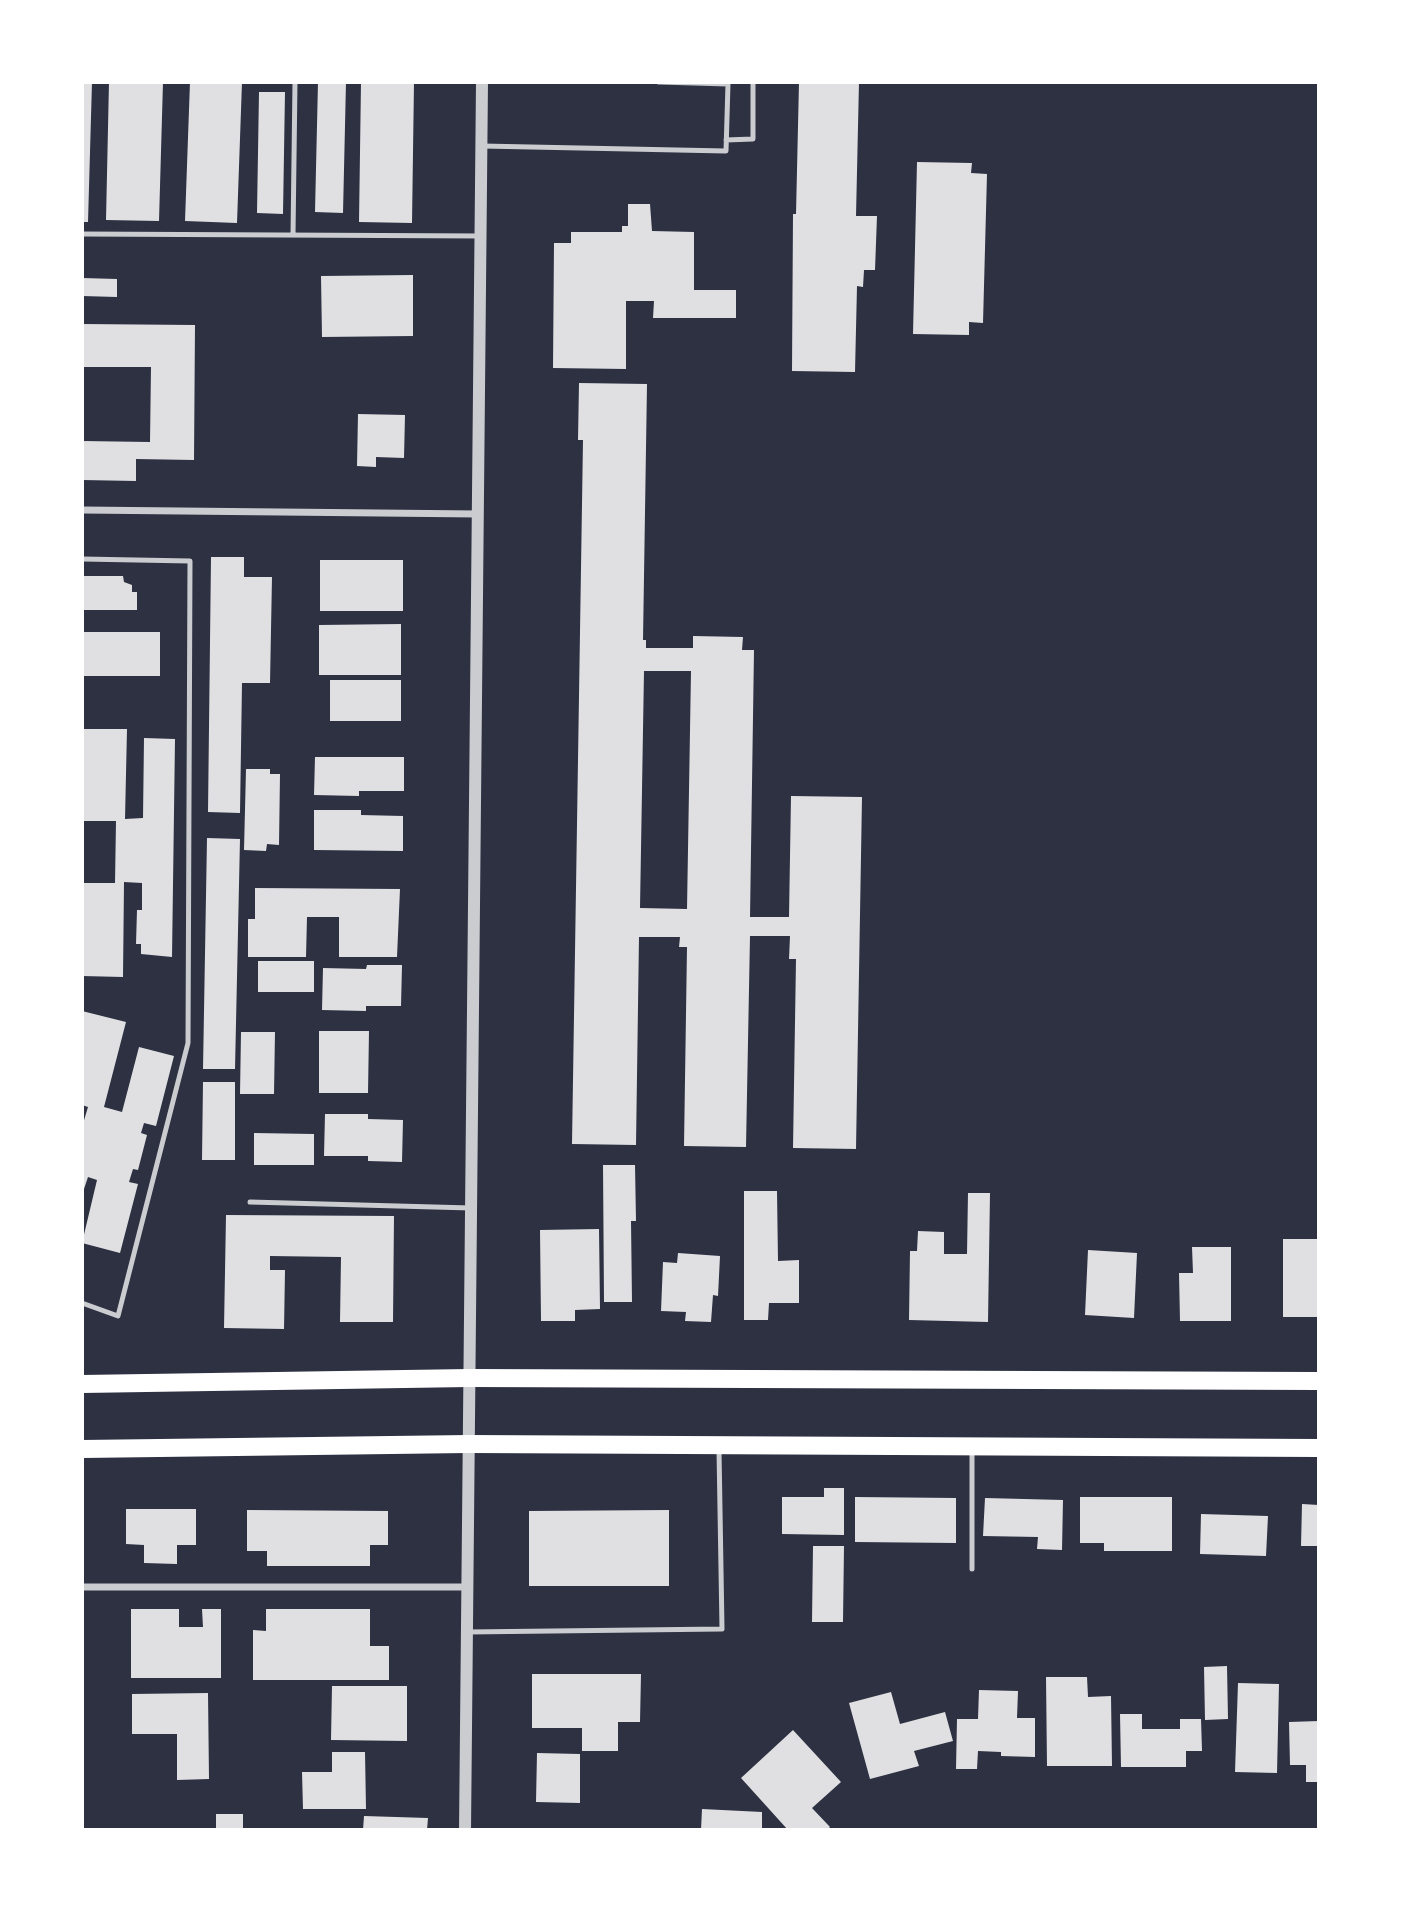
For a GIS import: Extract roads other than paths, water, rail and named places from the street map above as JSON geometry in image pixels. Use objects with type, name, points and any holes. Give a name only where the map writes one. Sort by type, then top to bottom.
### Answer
[{"type":"main road","points":[[82,1384],[469,1378],[1319,1381]]},
{"type":"main road","points":[[82,1449],[468,1444],[1319,1448]]},
{"type":"street","points":[[465,1830],[482,82]]},
{"type":"street","points":[[82,510],[478,514]]},
{"type":"street","points":[[82,1587],[468,1587]]},
{"type":"lane","points":[[293,235],[295,82]]},
{"type":"lane","points":[[482,146],[726,151],[728,84],[659,82]]},
{"type":"lane","points":[[726,140],[753,139],[753,82]]},
{"type":"lane","points":[[82,234],[481,236]]},
{"type":"lane","points":[[82,559],[190,561],[190,575],[188,1043],[118,1316],[82,1303]]},
{"type":"lane","points":[[250,1202],[471,1208]]},
{"type":"lane","points":[[467,1632],[722,1629],[719,1445]]},
{"type":"lane","points":[[972,1447],[972,1569]]}]
